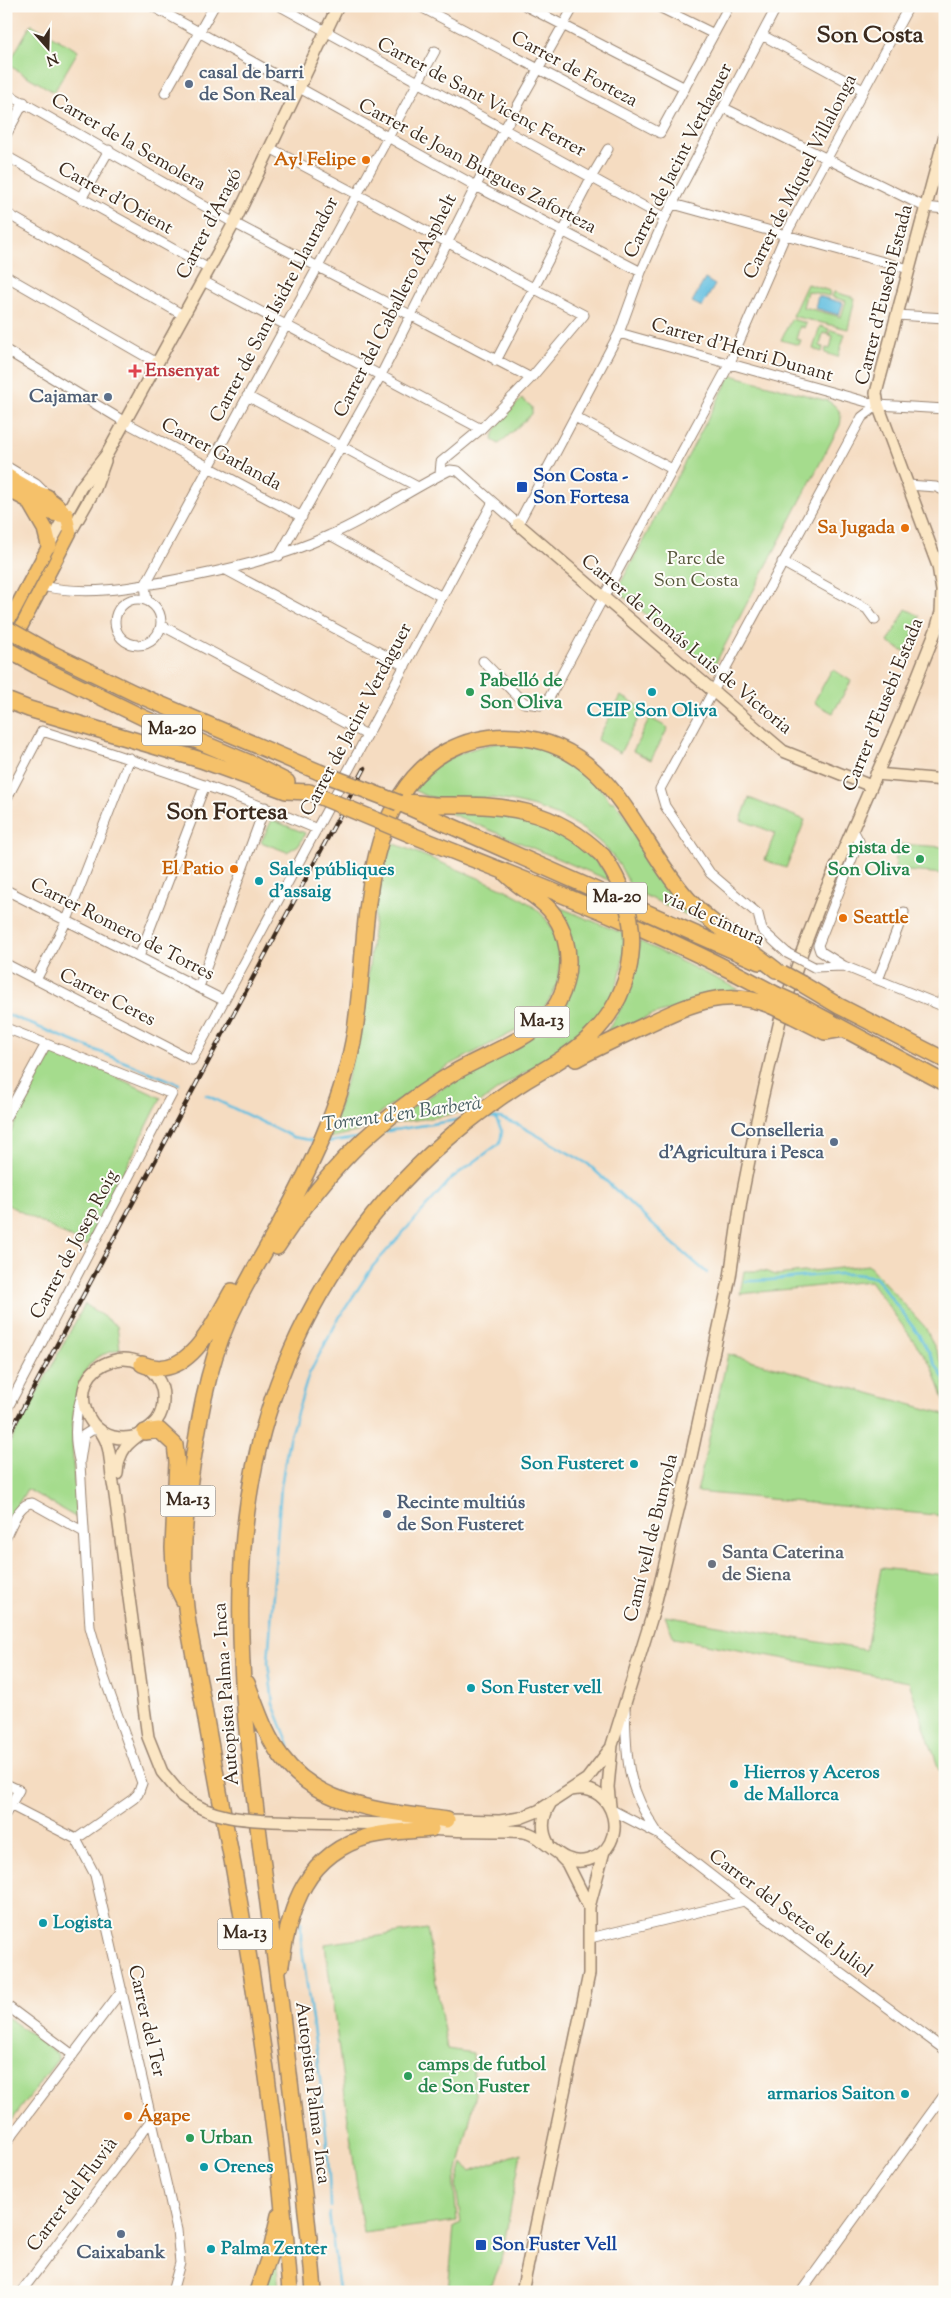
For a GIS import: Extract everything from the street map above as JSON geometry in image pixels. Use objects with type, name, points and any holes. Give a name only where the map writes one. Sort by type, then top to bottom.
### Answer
[{"type":"highway","points":[[6,476],[57,505],[58,515],[30,503],[6,488]]},
{"type":"highway","points":[[30,503],[45,529],[49,545]]},
{"type":"highway","name":"Ma-20","points":[[6,627],[45,650],[134,693],[319,772],[399,803]]},
{"type":"highway","name":"Ma-20","points":[[6,649],[146,719],[250,763],[309,792],[503,871]]},
{"type":"highway","points":[[6,700],[29,709],[164,748],[286,791],[309,792]]},
{"type":"highway","points":[[6,708],[29,709]]},
{"type":"highway","points":[[205,1397],[208,1372],[226,1325],[256,1263],[274,1236],[317,1152],[342,1085],[355,1033],[363,980],[370,890],[381,839],[399,799],[415,775],[443,754],[472,741],[503,736],[519,737],[551,744],[580,759],[614,792],[688,899],[709,918],[779,972]]},
{"type":"highway","points":[[399,803],[418,801],[428,804],[473,803],[521,810],[569,830],[582,838],[603,856],[621,885],[630,917],[632,949],[628,972],[614,1007],[586,1042],[485,1109]]},
{"type":"highway","name":"via de cintura","points":[[399,803],[429,818],[779,972],[839,1006],[945,1060]]},
{"type":"highway","name":"via de cintura","points":[[503,871],[644,930],[773,1000]]},
{"type":"highway","name":"Ma-13","points":[[205,1397],[262,1270],[306,1205],[350,1151],[385,1119],[461,1068],[533,1030],[550,1014],[561,996],[566,979],[568,959],[566,942],[560,926],[544,902],[513,882],[503,871]]},
{"type":"highway","name":"Ma-13","points":[[485,1109],[500,1104],[604,1044],[692,1004],[738,997],[773,1000]]},
{"type":"highway","name":"Ma-20","points":[[773,1000],[843,1029],[945,1083]]},
{"type":"highway","name":"Autopista Palma - Inca","points":[[314,2292],[259,1840],[241,1668],[239,1610],[249,1486],[264,1426],[286,1361],[305,1320],[352,1244],[408,1176],[463,1126],[485,1109]]},
{"type":"highway","points":[[142,1364],[153,1369],[162,1369],[184,1360],[207,1334],[256,1252],[274,1236]]},
{"type":"highway","name":"Autopista Palma - Inca","points":[[205,1397],[185,1523],[186,1606],[249,1962],[282,2201],[290,2292]]},
{"type":"highway","points":[[141,1434],[159,1430],[175,1445],[177,1462],[173,1548],[175,1583],[186,1606]]},
{"type":"highway","points":[[241,1668],[260,1716],[276,1747],[294,1770],[314,1786],[362,1808],[447,1820]]},
{"type":"highway","points":[[278,1984],[284,1941],[294,1905],[309,1877],[323,1861],[347,1845],[371,1836],[431,1829]]},
{"type":"highway","points":[[257,2292],[271,2251],[282,2201]]},
{"type":"main road","name":"Carrer d'Aragó","points":[[6,627],[49,545],[57,505],[75,498],[107,454],[234,223],[338,6]]},
{"type":"main road","name":"Carrer d'Eusebi Estada","points":[[730,1277],[741,1201],[781,1016],[802,952],[936,630],[941,612],[944,592],[938,566],[878,405],[876,393],[945,134]]},
{"type":"main road","name":"Carrer d'Aragó","points":[[6,656],[95,489],[107,454]]},
{"type":"main road","points":[[57,505],[84,509]]},
{"type":"main road","points":[[57,505],[70,533]]},
{"type":"main road","name":"Carrer de Tomás Luis de Victoria","points":[[518,524],[783,751],[871,786]]},
{"type":"main road","points":[[876,774],[945,780]]},
{"type":"main road","name":"Camí vell de Bunyola","points":[[611,1808],[608,1787],[612,1746],[655,1604],[690,1461],[730,1277]]},
{"type":"main road","points":[[114,1488],[120,1454],[128,1442],[153,1426],[160,1415],[163,1395],[157,1377],[142,1364],[126,1359],[110,1362],[92,1375],[84,1390],[83,1402],[87,1415],[100,1431],[108,1448],[110,1474],[114,1488],[146,1729],[159,1767],[182,1796],[200,1808],[226,1816],[299,1822],[394,1824],[447,1820],[500,1821],[520,1818],[538,1811],[587,1779],[612,1746]]},
{"type":"main road","points":[[100,1431],[116,1438],[141,1434]]},
{"type":"main road","points":[[522,2292],[589,1974],[590,1907],[604,1851],[615,1831],[611,1808],[604,1798],[590,1791],[575,1789],[560,1795],[548,1806],[543,1827],[550,1847]]},
{"type":"main road","points":[[394,1824],[431,1829],[524,1832],[542,1840],[567,1863],[590,1907]]},
{"type":"main road","points":[[560,1856],[578,1862],[597,1857],[604,1851]]},
{"type":"street","name":"Carrer de Joan Burgues Zaforteza","points":[[152,6],[298,89],[476,186],[641,272]]},
{"type":"street","points":[[165,93],[214,6]]},
{"type":"street","name":"Carrer de Sant Vicenç Ferrer","points":[[280,6],[504,130],[592,176],[665,218]]},
{"type":"street","name":"Carrer de Forteza","points":[[419,6],[660,134],[685,88]]},
{"type":"street","points":[[526,6],[685,88],[729,6]]},
{"type":"street","name":"Carrer del Caballero d'Asphelt","points":[[279,556],[381,375],[504,130],[574,6]]},
{"type":"street","points":[[657,6],[714,34]]},
{"type":"street","name":"Carrer de Jacint Verdaguer","points":[[518,524],[619,333],[641,272],[665,218],[777,6]]},
{"type":"street","name":"Carrer de Miquel Villalonga","points":[[483,661],[524,703],[541,705],[549,698],[729,365],[785,236],[909,6]]},
{"type":"street","points":[[762,35],[863,90]]},
{"type":"street","name":"Carrer de Sant Isidre Llaurador","points":[[145,585],[416,82],[435,51]]},
{"type":"street","name":"Carrer de la Semolera","points":[[6,93],[109,150],[234,223],[412,315],[496,361],[532,378]]},
{"type":"street","points":[[6,135],[24,102]]},
{"type":"street","points":[[724,108],[925,207],[945,209]]},
{"type":"street","points":[[270,148],[584,315],[532,378],[481,429],[441,462],[440,474]]},
{"type":"street","points":[[496,361],[592,176],[608,149]]},
{"type":"street","points":[[81,199],[109,150]]},
{"type":"street","name":"Carrer d'Orient","points":[[6,156],[209,269]]},
{"type":"street","points":[[673,204],[909,269]]},
{"type":"street","points":[[6,213],[183,315]]},
{"type":"street","points":[[6,276],[157,363]]},
{"type":"street","points":[[202,281],[481,429]]},
{"type":"street","points":[[897,315],[945,318]]},
{"type":"street","name":"Carrer d'Henri Dunant","points":[[619,333],[878,405],[945,409]]},
{"type":"street","name":"Carrer Garlanda","points":[[6,350],[125,422],[302,517]]},
{"type":"street","points":[[247,396],[418,487]]},
{"type":"street","points":[[844,966],[814,967],[787,953],[762,930],[758,914],[710,873],[665,806],[660,789],[862,417],[878,405]]},
{"type":"street","points":[[575,417],[672,469]]},
{"type":"street","points":[[6,466],[36,484],[57,505]]},
{"type":"street","points":[[42,586],[61,589],[122,590],[226,570],[279,556],[330,535],[375,513],[440,474],[450,470],[458,471],[518,524]]},
{"type":"street","points":[[908,486],[936,487],[945,491]]},
{"type":"street","name":"Carrer de Jacint Verdaguer","points":[[192,1060],[493,502]]},
{"type":"street","points":[[330,535],[442,597]]},
{"type":"street","points":[[782,562],[867,609],[875,620]]},
{"type":"street","points":[[226,570],[404,666]]},
{"type":"street","points":[[145,585],[147,601],[158,611],[160,624],[155,637],[143,644],[129,643],[118,634],[115,619],[123,605],[130,601],[147,601]]},
{"type":"street","points":[[160,624],[367,734]]},
{"type":"street","points":[[6,800],[42,731],[130,758],[265,807],[317,829]]},
{"type":"street","points":[[36,980],[67,920],[130,758]]},
{"type":"street","points":[[139,957],[205,785]]},
{"type":"street","points":[[199,987],[265,807]]},
{"type":"street","points":[[852,828],[859,841],[818,945],[820,951],[844,966],[942,1006],[945,993]]},
{"type":"street","name":"Carrer Romero de Torres","points":[[6,890],[223,1000]]},
{"type":"street","points":[[878,980],[904,912]]},
{"type":"street","name":"Carrer Ceres","points":[[6,964],[192,1060]]},
{"type":"street","points":[[6,1028],[46,1044],[6,1118]]},
{"type":"street","name":"Carrer de Josep Roig","points":[[6,1411],[172,1094],[46,1044]]},
{"type":"street","points":[[80,1464],[76,1451],[75,1419],[84,1390]]},
{"type":"street","points":[[6,1784],[19,1790],[8,1807],[76,1839],[133,1799],[138,1794],[142,1783],[104,1677],[90,1627],[82,1531],[80,1464],[84,1435],[92,1430],[100,1431]]},
{"type":"street","points":[[6,1536],[22,1507],[28,1503],[32,1503],[82,1531]]},
{"type":"street","points":[[625,1704],[628,1768],[632,1785],[642,1810],[658,1834]]},
{"type":"street","name":"Carrer del Setze de Juliol","points":[[611,1808],[658,1834],[744,1902],[945,2050]]},
{"type":"street","name":"Carrer del Ter","points":[[76,1839],[95,1875],[178,2230],[180,2263],[172,2292]]},
{"type":"street","points":[[590,1938],[744,1902]]},
{"type":"street","points":[[6,2142],[122,1990]]},
{"type":"street","points":[[6,2005],[73,2055]]},
{"type":"street","points":[[801,2292],[945,2094]]},
{"type":"street","name":"Carrer del Fluvià","points":[[21,2292],[152,2119]]},
{"type":"green space","points":[[31,24],[78,51],[54,92],[8,65]]},
{"type":"green space","points":[[807,284],[830,291],[829,296],[807,291],[803,307],[841,317],[846,301],[832,297],[834,292],[855,298],[848,329],[792,316]]},
{"type":"green space","points":[[791,319],[806,323],[804,328],[800,326],[796,339],[801,340],[799,345],[781,340]]},
{"type":"green space","points":[[820,326],[829,329],[827,334],[823,333],[820,346],[823,347],[822,352],[813,349]]},
{"type":"green space","points":[[831,330],[845,334],[838,357],[825,353],[826,348],[830,349],[833,336],[829,335]]},
{"type":"green space","name":"Parc de Son Costa","points":[[731,375],[828,401],[839,411],[841,421],[712,670],[617,590]]},
{"type":"green space","points":[[522,399],[532,407],[532,414],[499,444],[492,440],[500,423]]},
{"type":"green space","points":[[906,609],[920,616],[906,653],[888,642]]},
{"type":"green space","points":[[834,670],[851,681],[833,713],[816,704],[815,700],[831,671]]},
{"type":"green space","points":[[621,696],[644,708],[620,753],[597,740]]},
{"type":"green space","points":[[650,718],[668,728],[651,760],[633,751]]},
{"type":"green space","points":[[497,743],[528,744],[544,748],[577,766],[611,802],[614,801],[702,922],[631,889],[622,869],[609,851],[575,824],[534,807],[513,802],[491,798],[437,798],[426,796],[413,789],[430,771],[450,758],[473,749]]},
{"type":"green space","points":[[749,798],[805,820],[786,868],[765,860],[775,833],[741,820]]},
{"type":"green space","points":[[465,808],[529,821],[565,835],[596,862],[611,881],[447,812]]},
{"type":"green space","points":[[272,820],[305,833],[300,844],[287,852],[261,842]]},
{"type":"green space","points":[[388,841],[502,888],[532,905],[544,916],[553,930],[558,946],[559,975],[549,1000],[525,1026],[446,1067],[383,1111],[360,1131],[330,1138],[363,1022],[380,867]]},
{"type":"green space","name":"pista de Son Oliva","points":[[897,844],[945,847],[945,874],[895,870]]},
{"type":"green space","points":[[554,905],[624,934],[623,962],[616,986],[606,1007],[592,1024],[574,1040],[471,1108],[449,1115],[391,1124],[402,1114],[485,1061],[569,992]]},
{"type":"green space","points":[[639,941],[738,989],[650,1016],[603,1037],[617,1015],[633,980]]},
{"type":"green space","points":[[52,1047],[161,1098],[87,1246],[6,1204],[6,1142]]},
{"type":"green space","points":[[868,1265],[925,1327],[945,1369],[945,1402],[932,1366],[870,1281],[740,1294],[744,1271],[764,1271],[776,1275]]},
{"type":"green space","points":[[85,1304],[117,1326],[120,1349],[97,1357],[84,1373],[78,1390],[72,1434],[77,1518],[27,1489],[6,1525],[6,1450]]},
{"type":"green space","points":[[728,1354],[945,1414],[945,1516],[697,1492]]},
{"type":"green space","points":[[881,1568],[945,1575],[945,1776],[939,1770],[909,1682],[674,1638],[665,1616],[866,1650]]},
{"type":"green space","name":"camps de futbol de Son Fuster","points":[[427,1929],[447,2049],[473,2053],[475,2098],[454,2187],[457,2221],[363,2233],[325,1944]]},
{"type":"green space","points":[[6,2016],[57,2054],[58,2059],[12,2120],[6,2117]]},
{"type":"green space","points":[[521,2153],[500,2265],[492,2284],[470,2292],[448,2292],[454,2226],[461,2223],[456,2187],[463,2163],[470,2171]]},
{"type":"green space","points":[[276,2253],[279,2292],[265,2292]]},
{"type":"water","points":[[705,279],[715,285],[702,307],[692,302]]},
{"type":"water","points":[[818,296],[843,303],[839,315],[815,308]]},
{"type":"waterway","name":"Torrent d'en Barberà","points":[[6,1014],[179,1084]]},
{"type":"waterway","name":"Torrent d'en Barberà","points":[[206,1095],[293,1137],[315,1141]]},
{"type":"waterway","name":"Torrent d'en Barberà","points":[[486,1117],[500,1118],[519,1125],[588,1164],[707,1273]]},
{"type":"waterway","points":[[290,1747],[273,1704],[268,1662],[281,1486],[289,1439],[309,1374],[339,1318],[373,1266],[452,1178],[500,1143],[502,1131],[495,1117]]},
{"type":"waterway","name":"Torrent d'en Barberà","points":[[382,1132],[463,1119]]},
{"type":"waterway","name":"Torrent d'en Barberà","points":[[328,1142],[357,1138]]},
{"type":"waterway","name":"Torrent d'en Barberà","points":[[746,1281],[831,1274],[863,1275],[876,1278],[919,1335],[945,1381]]},
{"type":"waterway","points":[[301,1922],[301,1940],[327,2140],[330,2207]]},
{"type":"waterway","points":[[329,2213],[339,2290]]},
{"type":"railway","points":[[6,1440],[365,768]]},
{"type":"place","name":"casal de barri de Son Real","points":[[189,84]]},
{"type":"place","name":"Ay! Felipe","points":[[366,160]]},
{"type":"place","name":"Ensenyat","points":[[135,371]]},
{"type":"place","name":"Cajamar","points":[[108,397]]},
{"type":"place","name":"Son Costa - Son Fortesa","points":[[522,487]]},
{"type":"place","name":"Sa Jugada","points":[[905,528]]},
{"type":"place","name":"Pabelló de Son Oliva","points":[[470,692]]},
{"type":"place","name":"CEIP Son Oliva","points":[[652,692]]},
{"type":"place","name":"pista de Son Oliva","points":[[920,859]]},
{"type":"place","name":"El Patio","points":[[234,869]]},
{"type":"place","name":"Sales públiques d'assaig","points":[[259,881]]},
{"type":"place","name":"Seattle","points":[[843,918]]},
{"type":"place","name":"Conselleria d'Agricultura i Pesca","points":[[834,1142]]},
{"type":"place","name":"Son Fusteret","points":[[634,1464]]},
{"type":"place","name":"Recinte multiús de Son Fusteret","points":[[387,1514]]},
{"type":"place","name":"Santa Caterina de Siena","points":[[712,1564]]},
{"type":"place","name":"Son Fuster vell","points":[[471,1688]]},
{"type":"place","name":"Hierros y Aceros de Mallorca","points":[[734,1784]]},
{"type":"place","name":"Logista","points":[[43,1923]]},
{"type":"place","name":"camps de futbol de Son Fuster","points":[[408,2076]]},
{"type":"place","name":"armarios Saiton","points":[[905,2094]]},
{"type":"place","name":"Ágape","points":[[128,2116]]},
{"type":"place","name":"Urban","points":[[190,2138]]},
{"type":"place","name":"Orenes","points":[[204,2167]]},
{"type":"place","name":"Caixabank","points":[[121,2234]]},
{"type":"place","name":"Son Fuster Vell","points":[[481,2245]]},
{"type":"place","name":"Palma Zenter","points":[[211,2249]]},
{"type":"district","name":"Son Costa","points":[[870,36]]},
{"type":"district","name":"Son Fortesa","points":[[227,813]]}]
